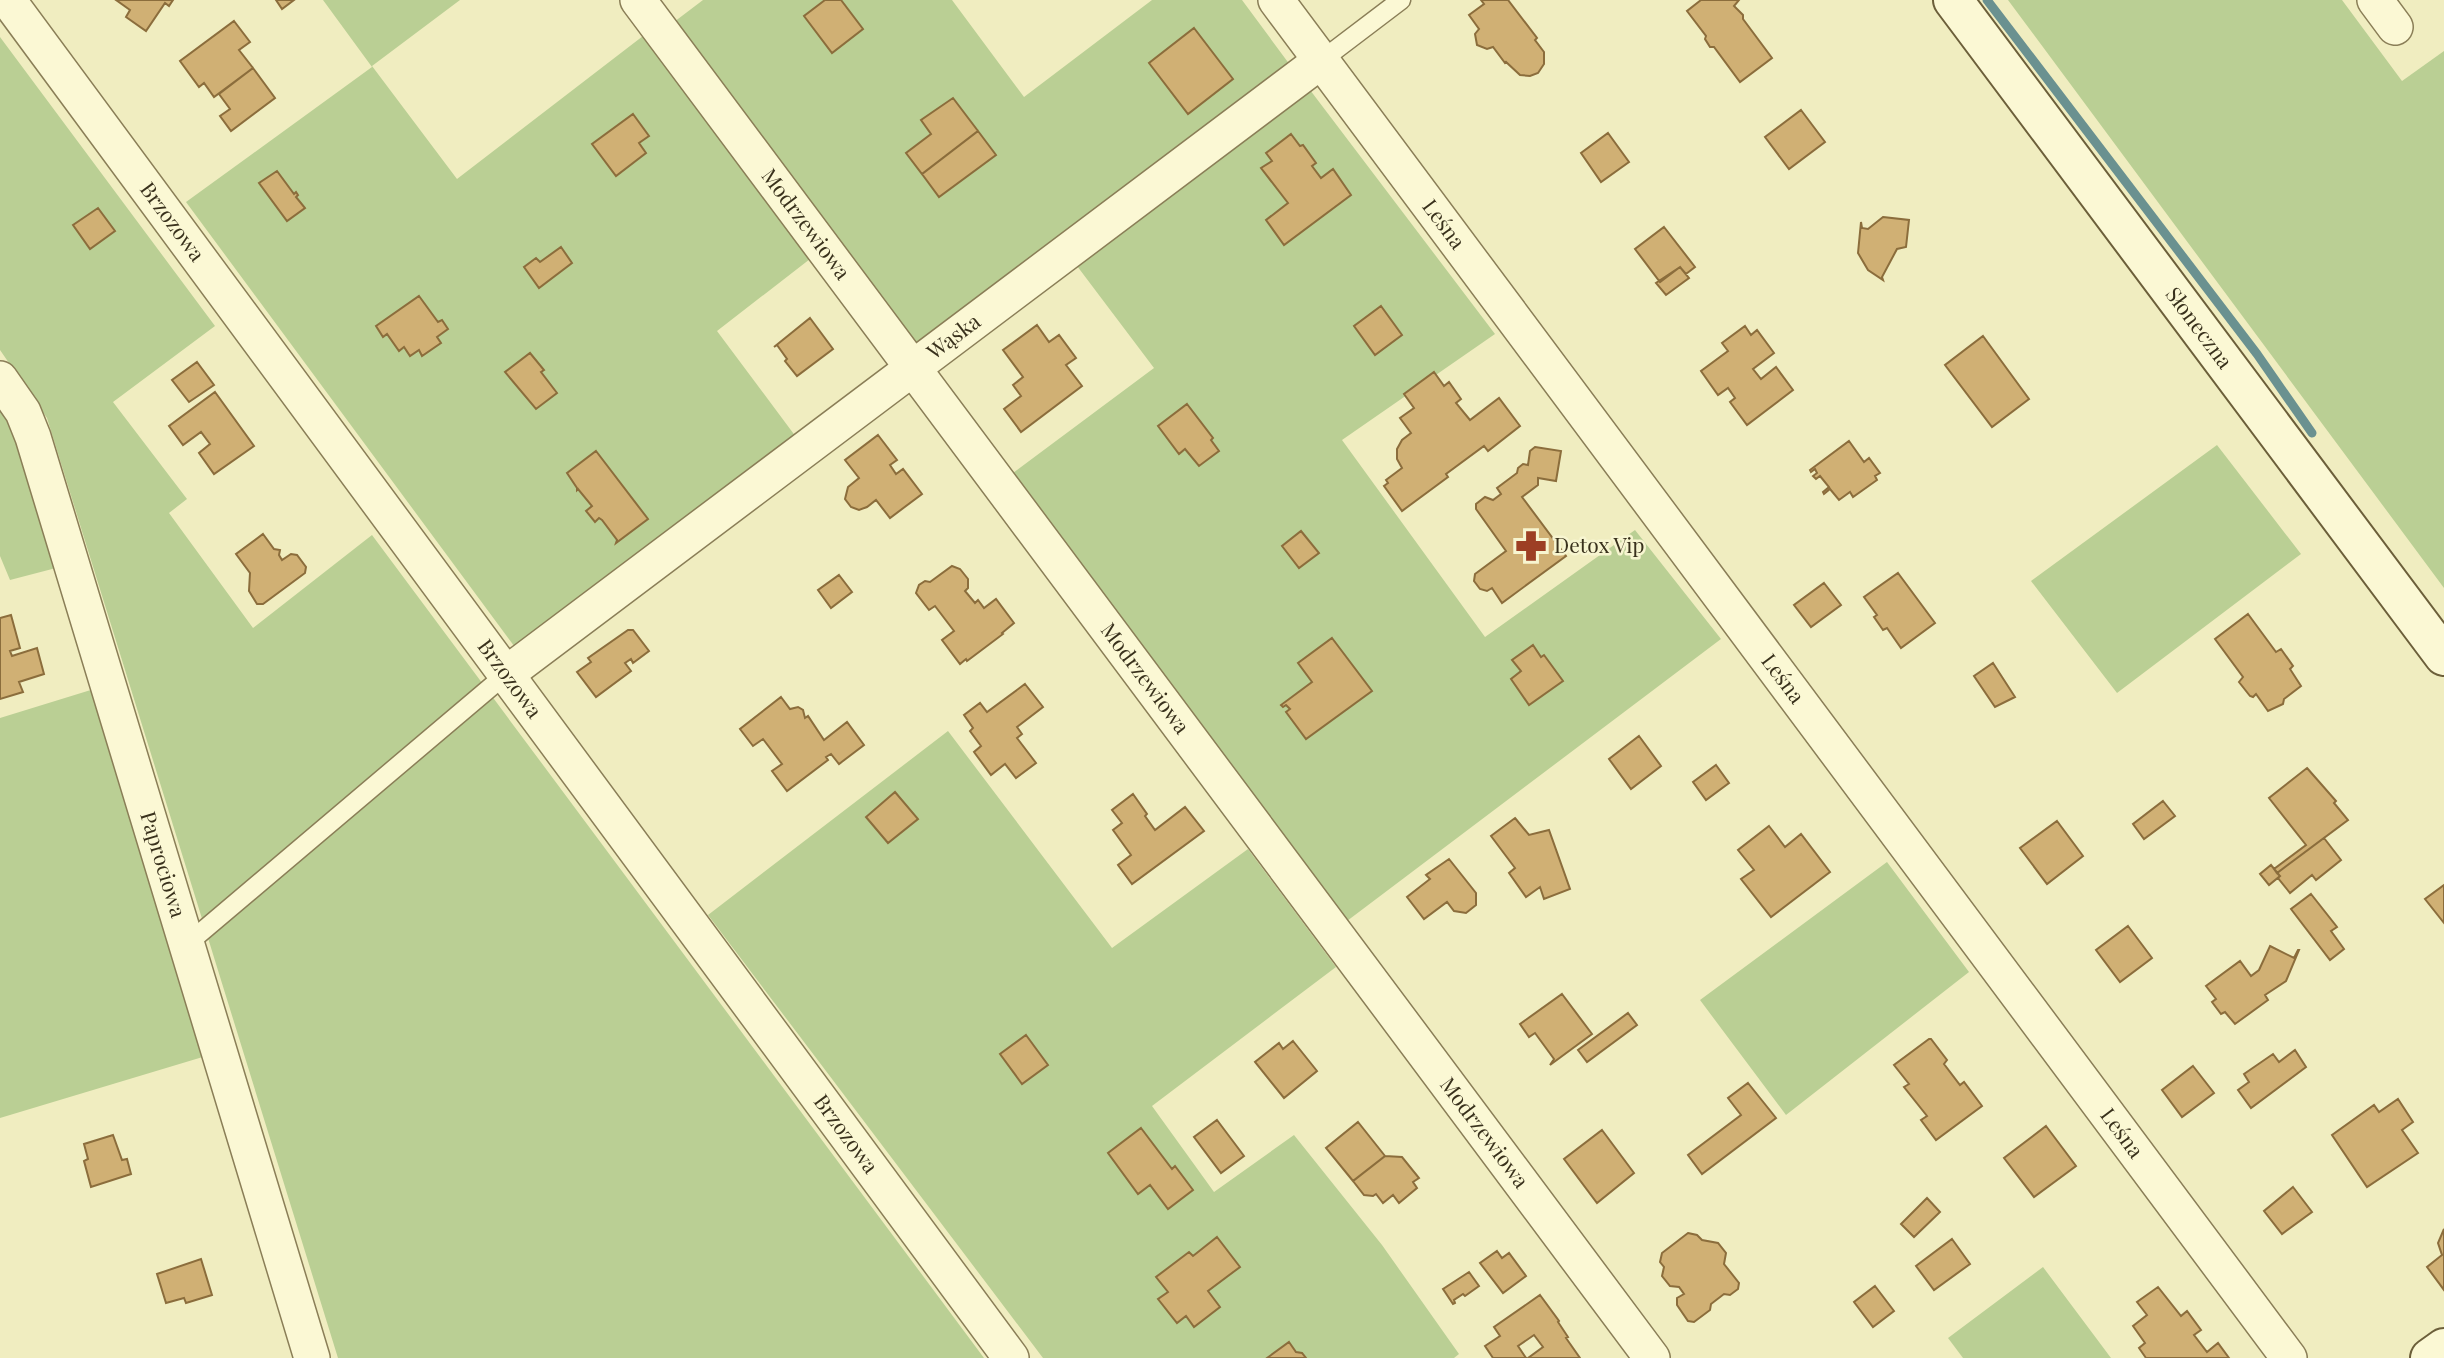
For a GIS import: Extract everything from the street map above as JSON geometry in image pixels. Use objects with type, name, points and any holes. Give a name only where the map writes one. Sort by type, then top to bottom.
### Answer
[{"type":"main road","name":"Słoneczna","points":[[1953,0],[2444,656]]},
{"type":"main road","points":[[2430,1358],[2444,1348]]},
{"type":"street","name":"Brzozowa","points":[[8,0],[1011,1358]]},
{"type":"street","name":"Modrzewiowa","points":[[638,0],[1652,1358]]},
{"type":"street","name":"Leśna","points":[[1276,0],[2289,1358]]},
{"type":"street","points":[[2375,0],[2395,27]]},
{"type":"street","name":"Wąska","points":[[505,674],[1322,60]]},
{"type":"street","name":"Paprociowa","points":[[0,379],[23,412],[33,437],[312,1358]]},
{"type":"lane","name":"Wąska","points":[[1322,60],[1401,0]]},
{"type":"lane","points":[[186,945],[505,674]]},
{"type":"green space","points":[[323,0],[460,0],[372,66],[457,179],[643,36],[810,259],[717,331],[799,441],[517,650],[186,202],[372,67]]},
{"type":"green space","points":[[703,0],[952,0],[1024,97],[1152,0],[1242,0],[1293,69],[921,350],[674,22]]},
{"type":"green space","points":[[2008,0],[2342,0],[2402,81],[2444,51],[2444,588]]},
{"type":"green space","points":[[0,37],[215,326],[113,402],[187,499],[169,513],[253,628],[372,535],[984,1358],[338,1358],[47,418],[0,350]]},
{"type":"green space","points":[[1304,82],[1495,334],[1342,440],[1485,637],[1635,530],[1721,639],[1347,921],[1013,473],[1154,368],[1071,258]]},
{"type":"green space","points":[[0,407],[15,429],[56,568],[10,580],[0,556]]},
{"type":"green space","points":[[2217,445],[2301,554],[2117,693],[2031,581]]},
{"type":"green space","points":[[94,689],[206,1056],[0,1118],[0,718]]},
{"type":"green space","points":[[948,731],[1112,948],[1248,849],[1336,967],[1152,1106],[1214,1192],[1294,1135],[1382,1245],[1459,1354],[1454,1358],[1043,1358],[708,915]]},
{"type":"green space","points":[[1887,862],[1969,972],[1786,1115],[1700,1000]]},
{"type":"green space","points":[[2043,1267],[2111,1358],[1963,1358],[1948,1338]]},
{"type":"building","points":[[116,0],[173,0],[169,6],[165,3],[146,31],[126,17],[130,10]]},
{"type":"building","points":[[276,0],[294,0],[282,9]]},
{"type":"building","points":[[825,0],[841,0],[863,29],[832,53],[804,16]]},
{"type":"building","points":[[1481,0],[1508,0],[1537,38],[1535,40],[1544,52],[1544,64],[1538,73],[1520,75],[1505,63],[1493,47],[1487,49],[1477,45],[1475,34],[1479,29],[1469,15],[1484,4]]},
{"type":"building","points":[[1701,0],[1739,0],[1734,6],[1772,58],[1740,82],[1714,47],[1710,47],[1706,36],[1687,11]]},
{"type":"building","points":[[234,21],[250,42],[239,50],[253,68],[214,97],[204,83],[199,87],[180,61]]},
{"type":"building","points":[[1194,28],[1233,79],[1188,114],[1149,63]]},
{"type":"building","points":[[253,68],[275,98],[231,131],[220,116],[230,109],[219,94]]},
{"type":"building","points":[[953,98],[978,131],[922,174],[906,153],[931,134],[921,120]]},
{"type":"building","points":[[1801,110],[1825,142],[1789,169],[1765,137]]},
{"type":"building","points":[[633,114],[649,136],[639,143],[646,153],[616,176],[592,144]]},
{"type":"building","points":[[978,131],[996,155],[939,197],[922,174]]},
{"type":"building","points":[[1608,133],[1629,162],[1601,182],[1581,153]]},
{"type":"building","points":[[1291,134],[1316,163],[1312,166],[1321,178],[1333,169],[1351,195],[1284,245],[1266,220],[1288,203],[1261,168],[1272,161],[1266,153]]},
{"type":"building","points":[[277,171],[294,194],[296,192],[296,197],[305,208],[287,221],[259,183]]},
{"type":"building","points":[[98,208],[115,231],[90,249],[73,225]]},
{"type":"building","points":[[1883,217],[1909,220],[1906,247],[1897,249],[1882,277],[1883,280],[1868,270],[1858,253],[1861,222],[1862,228],[1868,229]]},
{"type":"building","points":[[1664,227],[1695,267],[1686,274],[1680,267],[1660,282],[1635,249]]},
{"type":"building","points":[[561,247],[572,263],[539,288],[524,267],[536,258],[540,262]]},
{"type":"building","points":[[1680,267],[1689,278],[1666,295],[1656,283]]},
{"type":"building","points":[[419,296],[438,322],[442,320],[448,329],[437,337],[441,343],[422,356],[419,350],[410,356],[404,347],[399,351],[387,334],[383,337],[376,326]]},
{"type":"building","points":[[1381,306],[1402,335],[1375,355],[1354,326]]},
{"type":"building","points":[[810,318],[833,349],[797,376],[777,345],[774,347]]},
{"type":"building","points":[[1037,325],[1049,342],[1059,335],[1076,358],[1066,365],[1082,386],[1021,432],[1004,409],[1021,396],[1013,385],[1023,377],[1003,350]]},
{"type":"building","points":[[1745,326],[1751,335],[1757,330],[1774,353],[1753,369],[1761,379],[1776,367],[1793,390],[1747,425],[1730,402],[1735,398],[1728,388],[1718,395],[1701,371],[1728,351],[1722,343]]},
{"type":"building","points":[[1983,336],[2029,399],[1992,427],[1945,365]]},
{"type":"building","points":[[530,353],[557,393],[536,409],[505,372]]},
{"type":"building","points":[[197,362],[214,385],[189,402],[172,380]]},
{"type":"building","points":[[1434,372],[1444,386],[1449,382],[1461,399],[1456,403],[1470,420],[1499,398],[1520,426],[1488,451],[1484,446],[1402,511],[1384,486],[1388,483],[1386,480],[1402,468],[1397,459],[1397,449],[1402,440],[1411,433],[1400,418],[1414,408],[1404,394]]},
{"type":"building","points":[[215,392],[254,446],[214,474],[199,453],[210,444],[201,432],[183,445],[169,426]]},
{"type":"building","points":[[1187,404],[1213,438],[1211,440],[1219,451],[1199,466],[1185,449],[1179,454],[1158,426]]},
{"type":"building","points":[[878,435],[897,460],[890,465],[896,474],[903,469],[922,494],[890,518],[876,500],[859,510],[851,507],[845,499],[848,487],[859,478],[845,460]]},
{"type":"building","points":[[1849,441],[1864,462],[1869,458],[1880,473],[1875,476],[1877,480],[1853,497],[1850,492],[1839,500],[1830,489],[1824,494],[1829,487],[1820,476],[1816,479],[1813,476],[1817,473],[1815,469],[1811,472],[1810,470]]},
{"type":"building","points":[[1535,447],[1561,451],[1556,481],[1538,478],[1538,485],[1522,497],[1566,556],[1502,603],[1492,588],[1487,591],[1480,589],[1474,581],[1475,574],[1506,551],[1476,509],[1476,504],[1485,497],[1493,500],[1501,494],[1497,488],[1517,473],[1523,464],[1528,465],[1530,451]]},
{"type":"building","points":[[596,451],[648,519],[616,543],[617,540],[602,520],[599,518],[595,522],[586,511],[592,506],[577,490],[567,473]]},
{"type":"building","points":[[1301,531],[1319,553],[1299,568],[1282,546]]},
{"type":"building","points":[[263,534],[274,549],[280,550],[282,560],[291,554],[297,555],[306,567],[305,573],[263,604],[257,604],[249,591],[250,573],[236,554]]},
{"type":"building","points":[[952,566],[960,569],[968,579],[968,588],[965,591],[975,603],[978,600],[984,608],[996,599],[1014,623],[1003,634],[960,664],[942,640],[954,631],[935,606],[929,610],[916,593],[919,585],[925,581],[930,582]]},
{"type":"building","points":[[1898,573],[1935,623],[1901,648],[1887,628],[1883,630],[1874,617],[1877,615],[1864,597]]},
{"type":"building","points":[[839,575],[852,592],[831,608],[818,590]]},
{"type":"building","points":[[1824,583],[1841,605],[1811,627],[1794,605]]},
{"type":"building","points":[[2248,614],[2276,652],[2281,649],[2293,666],[2290,669],[2301,686],[2284,699],[2283,704],[2268,711],[2256,694],[2250,696],[2239,682],[2243,677],[2215,639]]},
{"type":"building","points":[[11,615],[20,648],[10,651],[12,656],[37,648],[44,674],[19,682],[23,692],[0,699],[0,618]]},
{"type":"building","points":[[628,630],[633,630],[649,651],[633,663],[631,659],[625,663],[631,671],[596,697],[577,672],[591,662],[588,658]]},
{"type":"building","points":[[1332,638],[1372,691],[1306,739],[1286,712],[1290,709],[1281,705],[1312,682],[1298,663]]},
{"type":"building","points":[[1533,645],[1563,681],[1529,705],[1511,679],[1521,671],[1512,660]]},
{"type":"building","points":[[1993,663],[2015,697],[1995,707],[1974,676]]},
{"type":"building","points":[[1025,684],[1043,707],[1017,727],[1022,734],[1017,738],[1036,763],[1016,778],[1005,764],[991,775],[974,752],[981,746],[970,731],[973,728],[964,715],[980,703],[987,712]]},
{"type":"building","points":[[781,697],[790,709],[798,707],[803,710],[805,718],[808,716],[824,740],[847,722],[864,745],[839,764],[831,754],[826,757],[828,760],[787,791],[772,771],[782,764],[763,739],[753,746],[740,729]]},
{"type":"building","points":[[1639,736],[1661,766],[1631,789],[1609,759]]},
{"type":"building","points":[[1716,765],[1729,783],[1706,800],[1693,782]]},
{"type":"building","points":[[2307,768],[2336,801],[2334,803],[2348,820],[2277,873],[2274,869],[2306,845],[2269,798]]},
{"type":"building","points":[[895,792],[918,819],[888,843],[866,817]]},
{"type":"building","points":[[1133,794],[1155,830],[1185,807],[1204,831],[1132,884],[1118,865],[1131,855],[1113,830],[1122,823],[1112,810]]},
{"type":"building","points":[[2163,801],[2175,816],[2144,839],[2133,824]]},
{"type":"building","points":[[1515,818],[1529,835],[1549,830],[1570,889],[1544,899],[1540,887],[1526,897],[1509,873],[1515,868],[1491,836]]},
{"type":"building","points":[[2057,821],[2083,856],[2047,884],[2020,848]]},
{"type":"building","points":[[1769,826],[1785,847],[1801,834],[1830,872],[1771,917],[1741,879],[1754,870],[1738,850]]},
{"type":"building","points":[[2324,838],[2341,860],[2316,880],[2312,875],[2290,893],[2277,873]]},
{"type":"building","points":[[1449,859],[1476,893],[1476,905],[1466,913],[1454,911],[1447,902],[1424,919],[1407,897],[1430,879],[1426,875]]},
{"type":"building","points":[[2271,865],[2280,876],[2269,885],[2260,874]]},
{"type":"building","points":[[2444,885],[2444,923],[2425,899]]},
{"type":"building","points":[[2311,894],[2337,927],[2331,931],[2344,949],[2330,960],[2291,909]]},
{"type":"building","points":[[2128,926],[2152,958],[2120,982],[2096,950]]},
{"type":"building","points":[[2270,946],[2294,958],[2299,950],[2286,981],[2265,995],[2268,1000],[2235,1024],[2225,1012],[2221,1014],[2212,1002],[2216,999],[2206,986],[2240,961],[2251,976],[2259,970]]},
{"type":"building","points":[[1562,994],[1592,1034],[1550,1065],[1554,1059],[1535,1033],[1529,1037],[1520,1024]]},
{"type":"building","points":[[1628,1013],[1637,1025],[1587,1062],[1578,1050]]},
{"type":"building","points":[[1026,1035],[1048,1065],[1022,1084],[1000,1054]]},
{"type":"building","points":[[1929,1039],[1947,1060],[1944,1064],[1960,1085],[1964,1082],[1982,1106],[1936,1140],[1921,1120],[1927,1116],[1904,1087],[1909,1084],[1894,1065]]},
{"type":"building","points":[[1293,1041],[1317,1071],[1284,1098],[1255,1062],[1279,1043],[1283,1049]]},
{"type":"building","points":[[2295,1050],[2306,1067],[2251,1108],[2238,1090],[2249,1082],[2244,1074],[2273,1054],[2279,1062]]},
{"type":"building","points":[[2193,1066],[2214,1093],[2182,1117],[2162,1090]]},
{"type":"building","points":[[1748,1083],[1776,1118],[1702,1174],[1688,1155],[1741,1115],[1728,1098]]},
{"type":"building","points":[[2398,1099],[2413,1122],[2402,1130],[2418,1153],[2367,1187],[2332,1135],[2374,1105],[2379,1112]]},
{"type":"building","points":[[1217,1120],[1244,1156],[1221,1173],[1194,1137]]},
{"type":"building","points":[[1358,1122],[1385,1156],[1353,1181],[1326,1148]]},
{"type":"building","points":[[2046,1126],[2076,1166],[2034,1197],[2004,1158]]},
{"type":"building","points":[[1141,1128],[1172,1169],[1175,1166],[1193,1190],[1168,1209],[1150,1185],[1138,1194],[1108,1153]]},
{"type":"building","points":[[1602,1130],[1634,1173],[1597,1203],[1564,1159]]},
{"type":"building","points":[[113,1135],[122,1160],[127,1159],[131,1174],[91,1187],[84,1161],[88,1159],[84,1144]]},
{"type":"building","points":[[1385,1156],[1402,1157],[1419,1178],[1413,1182],[1417,1188],[1399,1203],[1393,1195],[1383,1203],[1376,1194],[1364,1195],[1353,1181]]},
{"type":"building","points":[[2293,1187],[2312,1212],[2282,1234],[2264,1211]]},
{"type":"building","points":[[1927,1198],[1940,1212],[1914,1237],[1901,1224]]},
{"type":"building","points":[[2444,1229],[2444,1290],[2427,1267],[2442,1255],[2438,1243]]},
{"type":"building","points":[[1688,1233],[1697,1235],[1702,1240],[1718,1243],[1726,1253],[1724,1264],[1739,1283],[1738,1289],[1730,1295],[1724,1294],[1711,1304],[1710,1310],[1694,1322],[1688,1321],[1677,1305],[1677,1298],[1684,1294],[1679,1287],[1670,1286],[1662,1276],[1664,1267],[1660,1262],[1662,1253]]},
{"type":"building","points":[[1217,1237],[1240,1267],[1208,1291],[1220,1307],[1194,1327],[1186,1316],[1177,1323],[1158,1299],[1168,1292],[1156,1277],[1189,1252],[1193,1256]]},
{"type":"building","points":[[1952,1239],[1970,1264],[1934,1290],[1916,1266]]},
{"type":"building","points":[[1497,1251],[1502,1258],[1509,1253],[1526,1276],[1503,1293],[1480,1263]]},
{"type":"building","points":[[201,1259],[212,1295],[186,1303],[184,1298],[166,1303],[157,1274]]},
{"type":"building","points":[[1469,1272],[1479,1286],[1454,1300],[1453,1304],[1443,1289]]},
{"type":"building","points":[[1875,1286],[1894,1311],[1873,1327],[1854,1302]]},
{"type":"building","points":[[2158,1287],[2181,1316],[2187,1311],[2201,1330],[2194,1335],[2207,1352],[2218,1343],[2229,1358],[2146,1358],[2139,1348],[2145,1343],[2133,1326],[2147,1315],[2137,1302]]},
{"type":"building","points":[[1540,1295],[1559,1321],[1568,1337],[1566,1338],[1580,1358],[1528,1358],[1543,1347],[1534,1335],[1518,1346],[1526,1358],[1493,1358],[1485,1346],[1500,1336],[1494,1327]]},
{"type":"building","points":[[1289,1342],[1296,1352],[1302,1353],[1306,1358],[1267,1358]]},
{"type":"waterway","points":[[1987,0],[2257,354],[2312,433]]},
{"type":"place","name":"Detox Vip","points":[[1531,546]]}]
